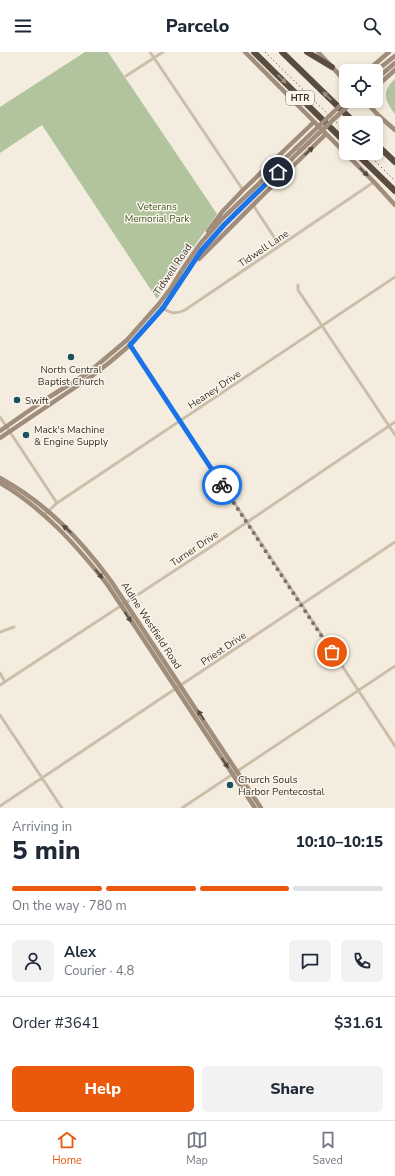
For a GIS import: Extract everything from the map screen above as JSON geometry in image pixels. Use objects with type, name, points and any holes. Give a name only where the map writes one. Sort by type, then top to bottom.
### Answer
[{"type":"highway","name":"HTR","points":[[254,52],[339,136]]},
{"type":"highway","name":"HTR","points":[[282,52],[348,116]]},
{"type":"highway","points":[[307,52],[332,67]]},
{"type":"highway","points":[[383,151],[395,162]]},
{"type":"highway","points":[[363,160],[395,191]]},
{"type":"main road","points":[[245,52],[395,205]]},
{"type":"main road","points":[[318,52],[339,74]]},
{"type":"main road","points":[[375,64],[389,52]]},
{"type":"main road","points":[[383,65],[395,56]]},
{"type":"main road","points":[[383,73],[395,63]]},
{"type":"main road","points":[[383,81],[395,70]]},
{"type":"main road","name":"Tidwell Road","points":[[0,438],[91,374],[128,343],[163,308],[201,251],[224,225],[339,107]]},
{"type":"main road","name":"Tidwell Road","points":[[128,343],[171,288],[200,244],[221,220],[345,108]]},
{"type":"main road","points":[[372,108],[395,130]]},
{"type":"main road","points":[[200,244],[222,212],[242,190],[314,122]]},
{"type":"main road","points":[[304,130],[311,129],[315,131],[320,136],[319,141]]},
{"type":"main road","points":[[186,274],[207,250],[326,134]]},
{"type":"main road","name":"Tidwell Road","points":[[0,431],[43,401],[91,374]]},
{"type":"main road","points":[[43,401],[46,407]]},
{"type":"main road","name":"Aldine Westfield Road","points":[[0,478],[67,536],[107,584],[255,808]]},
{"type":"main road","name":"Aldine Westfield Road","points":[[0,483],[10,486],[33,498],[71,532],[88,551],[112,581],[261,808]]},
{"type":"main road","points":[[149,648],[154,645]]},
{"type":"main road","points":[[205,732],[210,729]]},
{"type":"street","points":[[150,52],[242,190]]},
{"type":"street","points":[[126,76],[163,52]]},
{"type":"street","name":"Tidwell Lane","points":[[158,305],[173,313],[183,311],[374,182]]},
{"type":"street","points":[[253,205],[280,246]]},
{"type":"street","name":"Heaney Drive","points":[[44,516],[57,503],[395,277]]},
{"type":"street","points":[[298,286],[298,290],[395,435]]},
{"type":"street","points":[[128,343],[395,746]]},
{"type":"street","points":[[0,418],[57,503]]},
{"type":"street","name":"Turner Drive","points":[[0,685],[121,606],[395,422]]},
{"type":"street","name":"Priest Drive","points":[[0,806],[395,542]]},
{"type":"street","points":[[0,632],[14,626]]},
{"type":"street","points":[[182,808],[395,666]]},
{"type":"street","points":[[0,673],[5,682]]},
{"type":"street","points":[[0,715],[62,808]]},
{"type":"green space","name":"Veterans Memorial Park","points":[[85,52],[108,52],[217,214],[157,299],[42,125],[0,153],[0,107]]},
{"type":"green space","points":[[395,79],[395,114],[387,101],[386,92]]},
{"type":"railway","points":[[265,52],[339,125]]},
{"type":"railway","points":[[374,160],[395,181]]},
{"type":"way so far","points":[[222,485],[332,652]]},
{"type":"place","name":"North Central Baptist Church","points":[[71,357]]},
{"type":"place","name":"Swift","points":[[17,400]]},
{"type":"place","name":"Mack's Machine & Engine Supply","points":[[26,435]]},
{"type":"place","name":"Church Souls Harbor Pentecostal","points":[[230,785]]},
{"type":"route","points":[[222,485],[130,345],[163,308],[201,251],[224,225],[278,172]]}]
